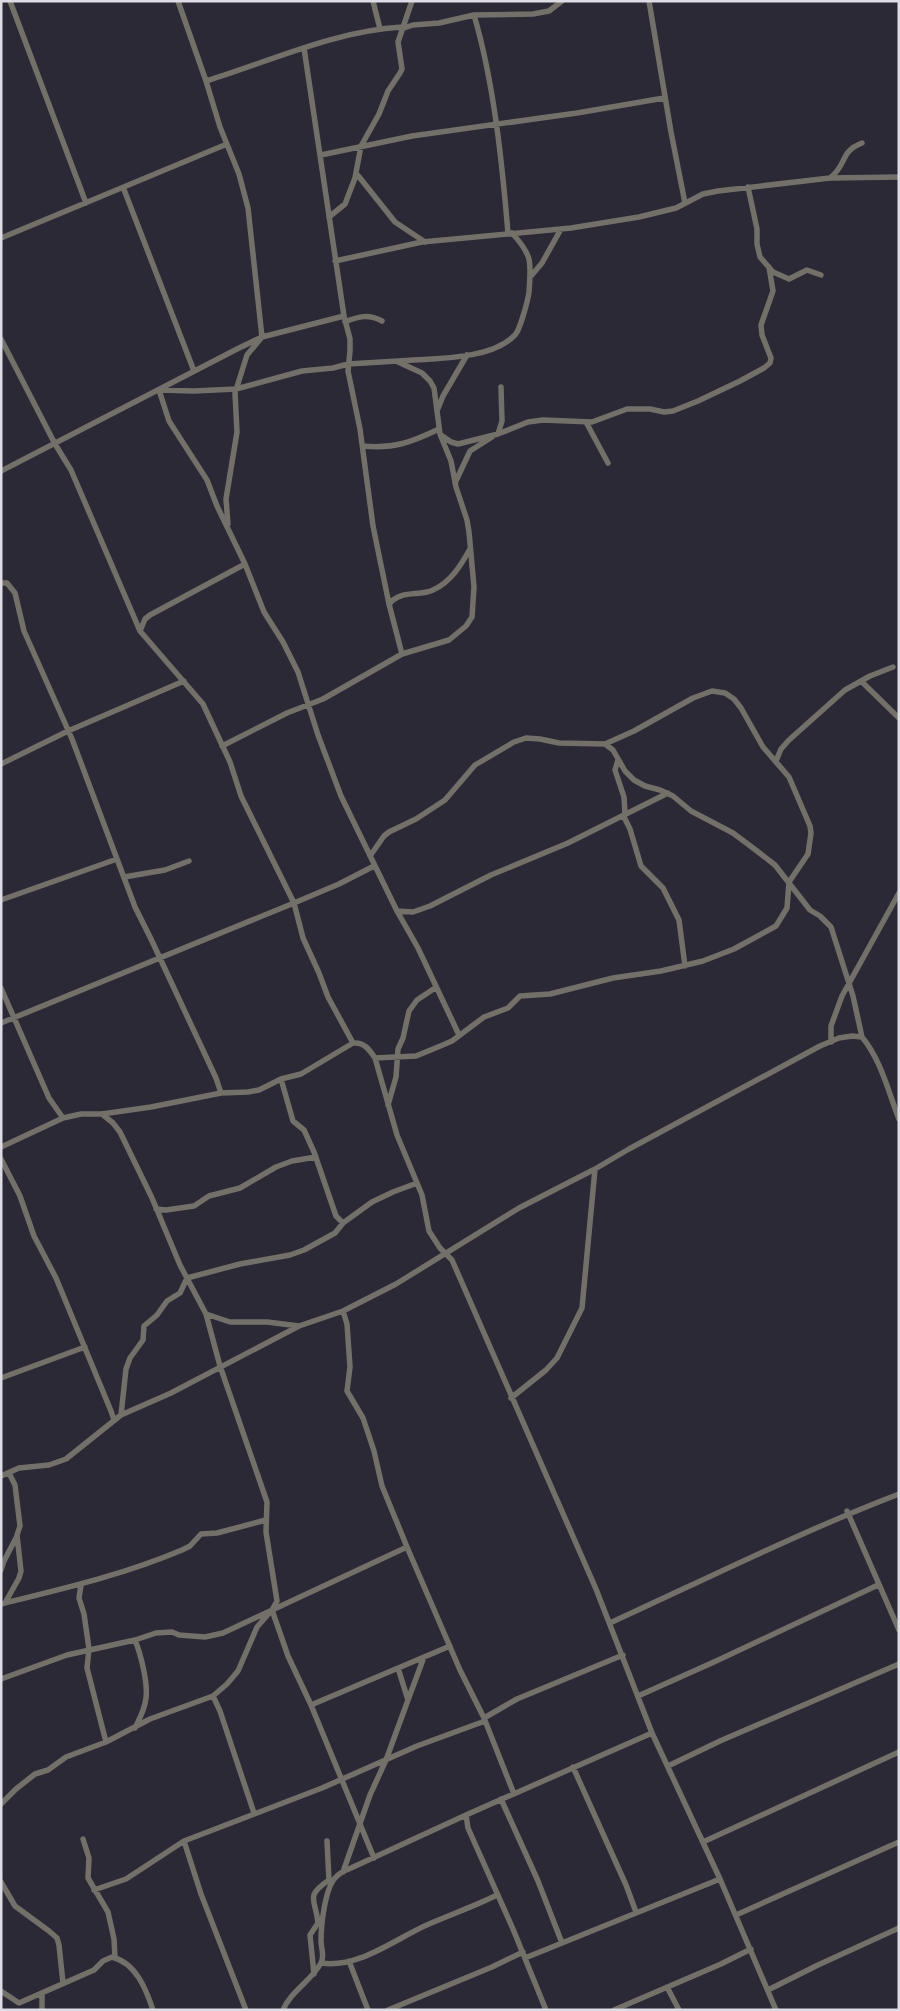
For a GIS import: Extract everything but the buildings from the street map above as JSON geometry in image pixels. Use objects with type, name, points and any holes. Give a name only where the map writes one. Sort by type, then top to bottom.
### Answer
[{"type":"street","points":[[10,1],[86,203]]},
{"type":"street","points":[[178,1],[220,127],[239,174],[248,208],[262,337],[247,355],[236,389],[237,432],[226,499],[228,529]]},
{"type":"street","points":[[374,1],[380,30]]},
{"type":"street","points":[[329,217],[344,204],[356,173],[361,146],[380,114],[388,91],[402,69],[398,42],[412,1]]},
{"type":"street","points":[[206,81],[327,41],[380,30],[438,23],[474,14],[534,14],[549,11],[562,1]]},
{"type":"street","points":[[649,1],[664,98],[685,203]]},
{"type":"street","points":[[159,390],[194,392],[236,389],[302,371],[333,368],[348,364],[450,358],[481,353],[514,336],[519,331],[528,302],[531,276],[528,254],[510,233],[487,65],[474,14]]},
{"type":"street","points":[[304,48],[344,319],[350,345],[349,378],[357,408],[373,526],[389,604],[402,654]]},
{"type":"street","points":[[321,155],[404,137],[664,98]]},
{"type":"street","points":[[830,178],[841,168],[849,149],[862,143]]},
{"type":"street","points":[[1,238],[227,144]]},
{"type":"street","points":[[356,173],[395,222],[425,242]]},
{"type":"street","points":[[336,261],[425,242],[561,229],[639,217],[676,208],[703,194],[748,187],[830,178],[899,177]]},
{"type":"street","points":[[748,187],[757,229],[758,251],[763,261],[778,274],[789,278],[807,270],[821,275]]},
{"type":"street","points":[[123,188],[194,370]]},
{"type":"street","points":[[531,276],[542,263],[561,229]]},
{"type":"street","points":[[440,432],[451,442],[458,444],[497,434],[528,422],[543,420],[599,421],[616,412],[627,409],[672,411],[717,392],[768,365],[771,358],[762,335],[761,325],[773,291],[769,267]]},
{"type":"street","points":[[1,470],[262,337],[362,316],[370,316],[382,321]]},
{"type":"street","points":[[1,338],[55,444],[71,470],[140,631],[203,704],[230,762],[241,796],[294,903],[304,938],[328,997],[353,1043]]},
{"type":"street","points":[[437,412],[443,396],[467,355]]},
{"type":"street","points":[[222,746],[286,713],[323,699],[402,654],[449,640],[466,626],[472,617],[474,587],[468,520],[455,483],[451,461],[440,432],[436,400],[430,381],[422,373],[396,361]]},
{"type":"street","points":[[455,483],[470,452],[497,434],[502,421],[501,387]]},
{"type":"street","points":[[159,390],[169,421],[207,480],[245,564],[264,612],[283,642],[298,672],[318,735],[341,796],[374,866],[418,948],[435,988],[459,1035]]},
{"type":"street","points":[[586,422],[608,464]]},
{"type":"street","points":[[363,446],[400,446],[440,432]]},
{"type":"street","points":[[389,604],[393,599],[400,596],[428,592],[442,585],[460,566],[470,549]]},
{"type":"street","points":[[140,631],[144,619],[150,615],[245,564]]},
{"type":"street","points":[[1,583],[7,583],[15,593],[24,631],[68,732],[135,907],[216,1078],[221,1093]]},
{"type":"street","points":[[776,761],[781,749],[789,740],[845,690],[893,667]]},
{"type":"street","points":[[1,764],[184,681]]},
{"type":"street","points":[[861,681],[899,718]]},
{"type":"street","points":[[370,856],[390,832],[416,819],[445,800],[475,765],[514,742],[533,739],[559,743],[605,744],[634,731],[693,698],[712,691],[725,693],[734,699],[741,708],[763,747],[789,778],[807,817],[811,833],[808,854],[789,882],[787,908],[776,926],[726,952],[703,962],[685,966],[613,978],[550,994],[520,996],[508,1008],[484,1017],[452,1041],[416,1056],[375,1058]]},
{"type":"street","points":[[605,744],[613,750],[625,771],[634,780],[645,786],[668,793],[691,811],[743,840],[775,865],[810,910],[820,916],[831,927],[857,1008],[862,1037],[870,1047],[880,1066],[899,1119]]},
{"type":"street","points":[[618,760],[616,770],[624,797],[624,814],[641,866],[663,888],[679,920],[685,966]]},
{"type":"street","points":[[397,911],[413,912],[430,906],[492,875],[550,851],[668,793]]},
{"type":"street","points":[[1,900],[117,859]]},
{"type":"street","points":[[124,877],[165,870],[190,861]]},
{"type":"street","points":[[1,1023],[294,903],[374,866]]},
{"type":"street","points":[[831,1042],[831,1026],[842,996],[899,892]]},
{"type":"street","points":[[1,988],[49,1098],[63,1118]]},
{"type":"street","points":[[388,1105],[396,1077],[397,1056],[411,1007],[423,995],[435,988]]},
{"type":"street","points":[[1,1476],[19,1468],[56,1463],[66,1459],[121,1415],[171,1393],[299,1326],[343,1310],[396,1284],[519,1208],[757,1082],[794,1060],[839,1038],[862,1037]]},
{"type":"street","points":[[1,1147],[63,1118],[81,1114],[102,1114],[221,1093],[253,1091],[269,1086],[281,1079],[301,1074],[353,1043],[360,1043],[368,1047],[375,1058],[397,1135],[422,1194],[429,1231],[434,1241],[452,1260],[610,1623],[652,1733],[720,1879],[776,2010]]},
{"type":"street","points":[[281,1079],[293,1121],[305,1132],[316,1157],[336,1216],[344,1223]]},
{"type":"street","points":[[892,1100],[899,1105]]},
{"type":"street","points":[[1,1804],[35,1774],[48,1770],[66,1757],[106,1742],[150,1719],[213,1696],[238,1671],[257,1627],[272,1610],[277,1601],[267,1544],[266,1520],[268,1502],[220,1366],[206,1314],[187,1278],[152,1198],[120,1132],[102,1114]]},
{"type":"street","points":[[156,1209],[166,1210],[194,1206],[215,1194],[240,1188],[276,1167],[292,1161],[316,1157]]},
{"type":"street","points":[[1,1160],[10,1175],[34,1236],[56,1278],[114,1420]]},
{"type":"street","points":[[511,1398],[546,1370],[556,1358],[582,1308],[595,1169]]},
{"type":"street","points":[[187,1278],[240,1264],[290,1254],[331,1236],[344,1223],[372,1202],[417,1183]]},
{"type":"street","points":[[121,1415],[127,1364],[143,1340],[144,1326],[157,1315],[167,1301],[180,1293],[187,1278]]},
{"type":"street","points":[[343,1310],[347,1324],[350,1367],[347,1391],[363,1418],[374,1451],[382,1486],[450,1646],[485,1720],[514,1794]]},
{"type":"street","points":[[206,1314],[230,1322],[267,1322],[299,1326]]},
{"type":"street","points":[[1,1378],[85,1347]]},
{"type":"street","points":[[1,1577],[4,1561],[20,1526],[15,1485],[9,1473]]},
{"type":"street","points":[[610,1623],[848,1512],[899,1494]]},
{"type":"street","points":[[848,1512],[899,1630]]},
{"type":"street","points":[[3,1604],[81,1585],[182,1550],[190,1546],[201,1534],[217,1533],[266,1520]]},
{"type":"street","points":[[3,1604],[19,1578],[21,1571],[17,1536]]},
{"type":"street","points":[[1,1680],[67,1655],[165,1632],[205,1637],[223,1633],[407,1547]]},
{"type":"street","points":[[81,1585],[79,1598],[84,1614],[89,1650],[87,1668],[106,1742]]},
{"type":"street","points":[[638,1696],[878,1585]]},
{"type":"street","points":[[272,1610],[288,1656],[311,1705],[374,1858]]},
{"type":"street","points":[[134,1728],[142,1715],[146,1693],[139,1651],[135,1640]]},
{"type":"street","points":[[311,1705],[450,1646]]},
{"type":"street","points":[[94,1890],[126,1879],[184,1841],[485,1720],[517,1699],[623,1656]]},
{"type":"street","points":[[343,1872],[424,1657]]},
{"type":"street","points":[[668,1766],[720,1741],[899,1664]]},
{"type":"street","points":[[398,1668],[408,1700]]},
{"type":"street","points":[[213,1696],[220,1711],[254,1813]]},
{"type":"street","points":[[285,2008],[304,1982],[314,1974],[322,1963],[321,1930],[330,1886],[335,1878],[343,1872],[466,1814],[652,1733]]},
{"type":"street","points":[[703,1842],[899,1752]]},
{"type":"street","points":[[573,1767],[626,1885],[636,1912]]},
{"type":"street","points":[[501,1799],[540,1886],[562,1943]]},
{"type":"street","points":[[466,1814],[468,1828],[546,2010]]},
{"type":"street","points":[[83,1839],[89,1858],[88,1878],[108,1912],[114,1939],[115,1958]]},
{"type":"street","points":[[184,1841],[201,1894],[246,2010]]},
{"type":"street","points":[[314,1974],[310,1935],[318,1923],[312,1901],[316,1889],[330,1880],[327,1841]]},
{"type":"street","points":[[736,1915],[899,1842]]},
{"type":"street","points":[[388,2010],[492,1967],[562,1943],[720,1879]]},
{"type":"street","points":[[1,1882],[15,1906],[49,1930],[57,1938],[64,1982]]},
{"type":"street","points":[[322,1963],[328,1964],[359,1958],[429,1924],[497,1895]]},
{"type":"street","points":[[768,1990],[899,1928]]},
{"type":"street","points":[[614,2010],[751,1949]]},
{"type":"street","points":[[1,1991],[19,2003],[94,1970],[107,1958],[115,1958],[129,1966],[146,1987],[153,2010]]},
{"type":"street","points":[[349,1961],[368,2010]]},
{"type":"street","points":[[667,1987],[679,2010]]},
{"type":"street","points":[[42,1992],[42,2010]]}]
